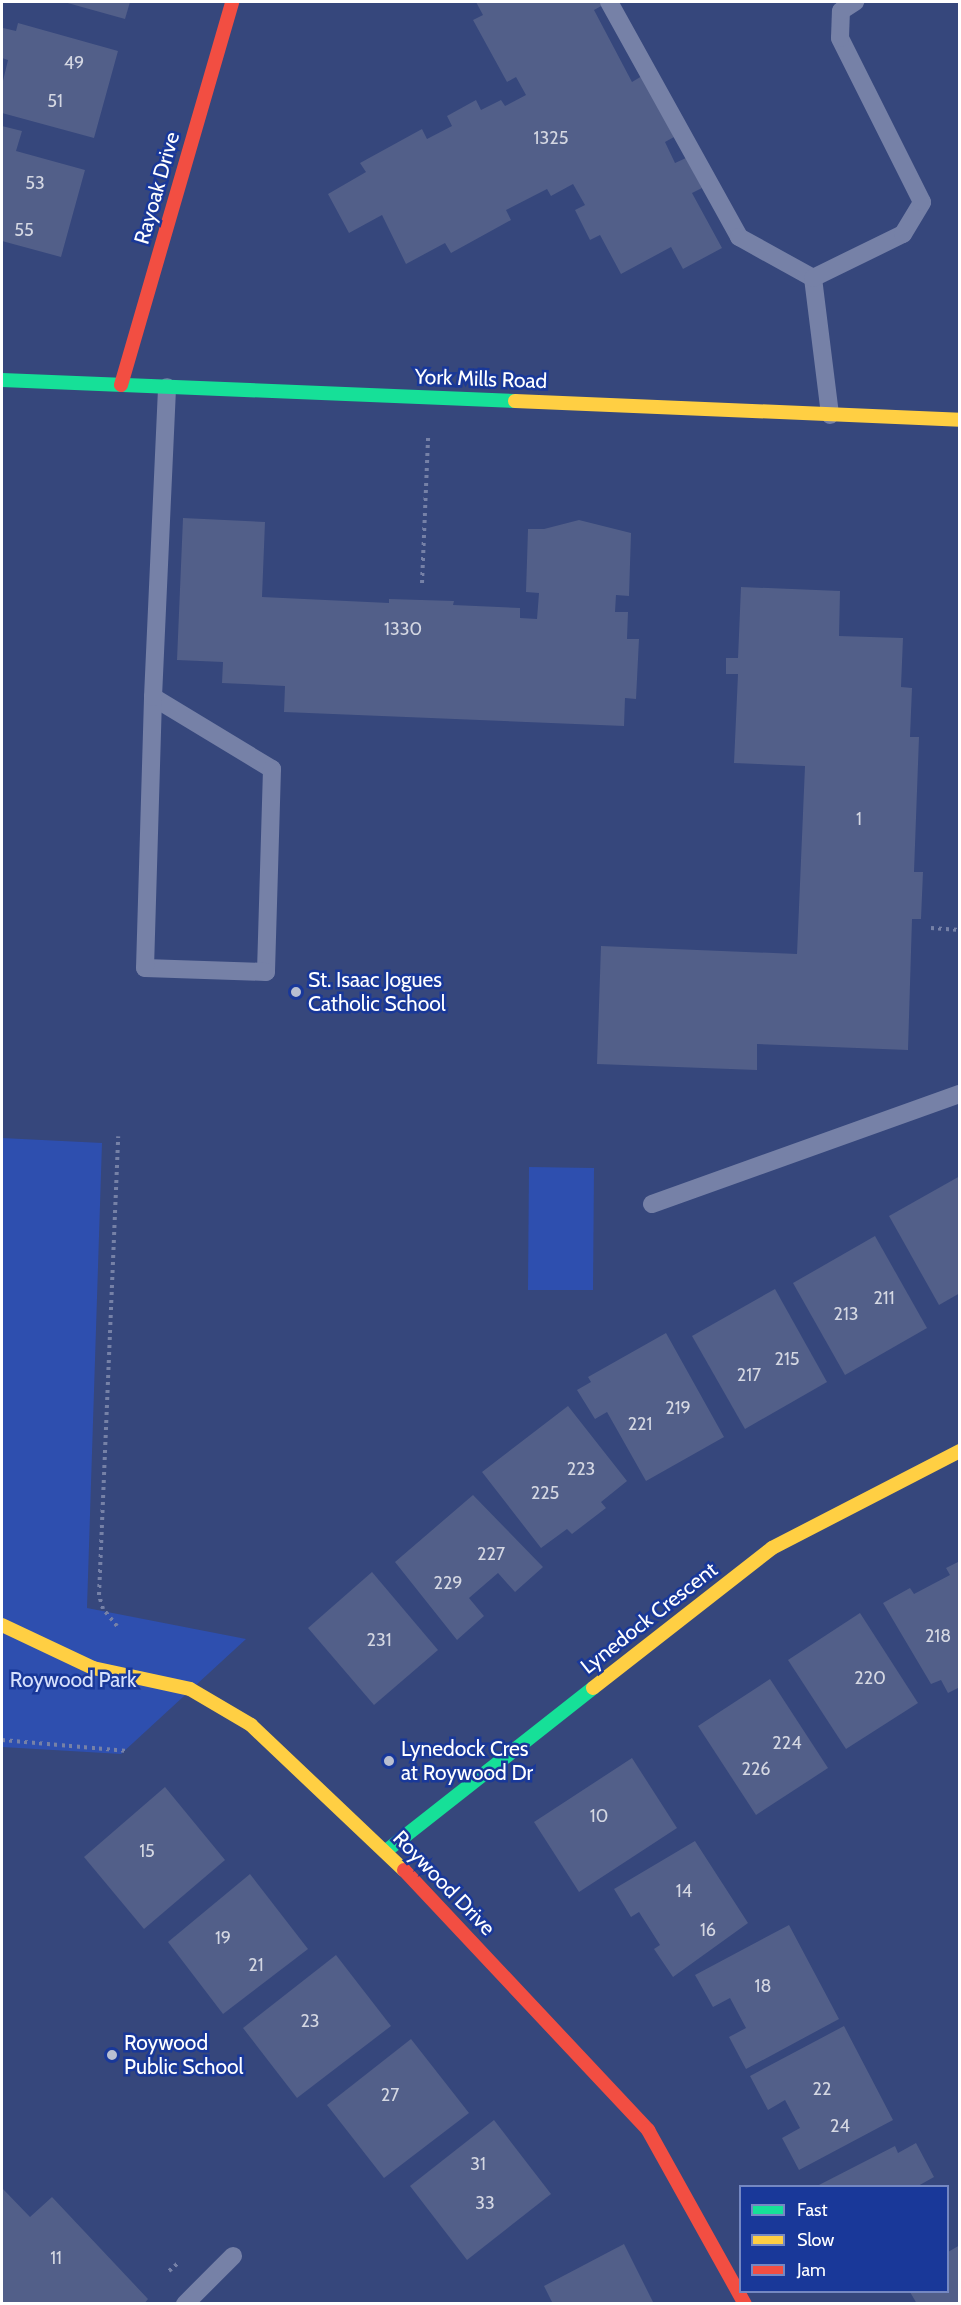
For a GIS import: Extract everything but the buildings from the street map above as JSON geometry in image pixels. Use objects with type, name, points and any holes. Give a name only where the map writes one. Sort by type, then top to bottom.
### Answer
[{"type":"street","name":"Rayoak Drive","points":[[121,386],[232,2]]},
{"type":"street","name":"York Mills Road","points":[[2,380],[960,420]]},
{"type":"street","name":"Lynedock Crescent","points":[[386,1851],[772,1548],[960,1451]]},
{"type":"street","name":"Roywood Drive","points":[[2,1625],[93,1668],[190,1689],[250,1725],[386,1851],[648,2130],[745,2304]]},
{"type":"lane","points":[[609,2],[739,237],[813,278]]},
{"type":"lane","points":[[813,278],[903,234],[922,202],[840,38],[841,11],[855,2]]},
{"type":"lane","points":[[813,278],[830,415]]},
{"type":"lane","points":[[153,698],[272,769],[266,972],[145,968],[153,698],[167,387]]},
{"type":"lane","points":[[652,1204],[960,1094]]},
{"type":"lane","points":[[185,2304],[233,2256]]},
{"type":"path","points":[[422,583],[430,398]]},
{"type":"path","points":[[931,928],[960,930]]},
{"type":"path","points":[[117,1626],[103,1609],[99,1595],[118,1136]]},
{"type":"path","points":[[2,1740],[128,1751]]},
{"type":"green space","name":"Roywood Park","points":[[2,1138],[102,1143],[87,1608],[246,1639],[121,1754],[2,1747]]},
{"type":"green space","points":[[529,1167],[594,1168],[593,1290],[528,1290]]},
{"type":"traffic: fast","points":[[2,380],[515,401]]},
{"type":"traffic: fast","points":[[386,1851],[593,1688]]},
{"type":"traffic: slow","points":[[515,401],[960,420]]},
{"type":"traffic: slow","points":[[593,1688],[772,1548],[960,1451]]},
{"type":"traffic: slow","points":[[2,1625],[93,1668],[190,1689],[251,1725],[404,1870]]},
{"type":"traffic: jam","points":[[121,385],[232,2]]},
{"type":"traffic: jam","points":[[404,1870],[648,2130],[745,2304]]},
{"type":"place","name":"St. Isaac Jogues Catholic School","points":[[296,992]]},
{"type":"place","name":"Lynedock Cres at Roywood Dr","points":[[389,1761]]},
{"type":"place","name":"Roywood Public School","points":[[112,2055]]}]
